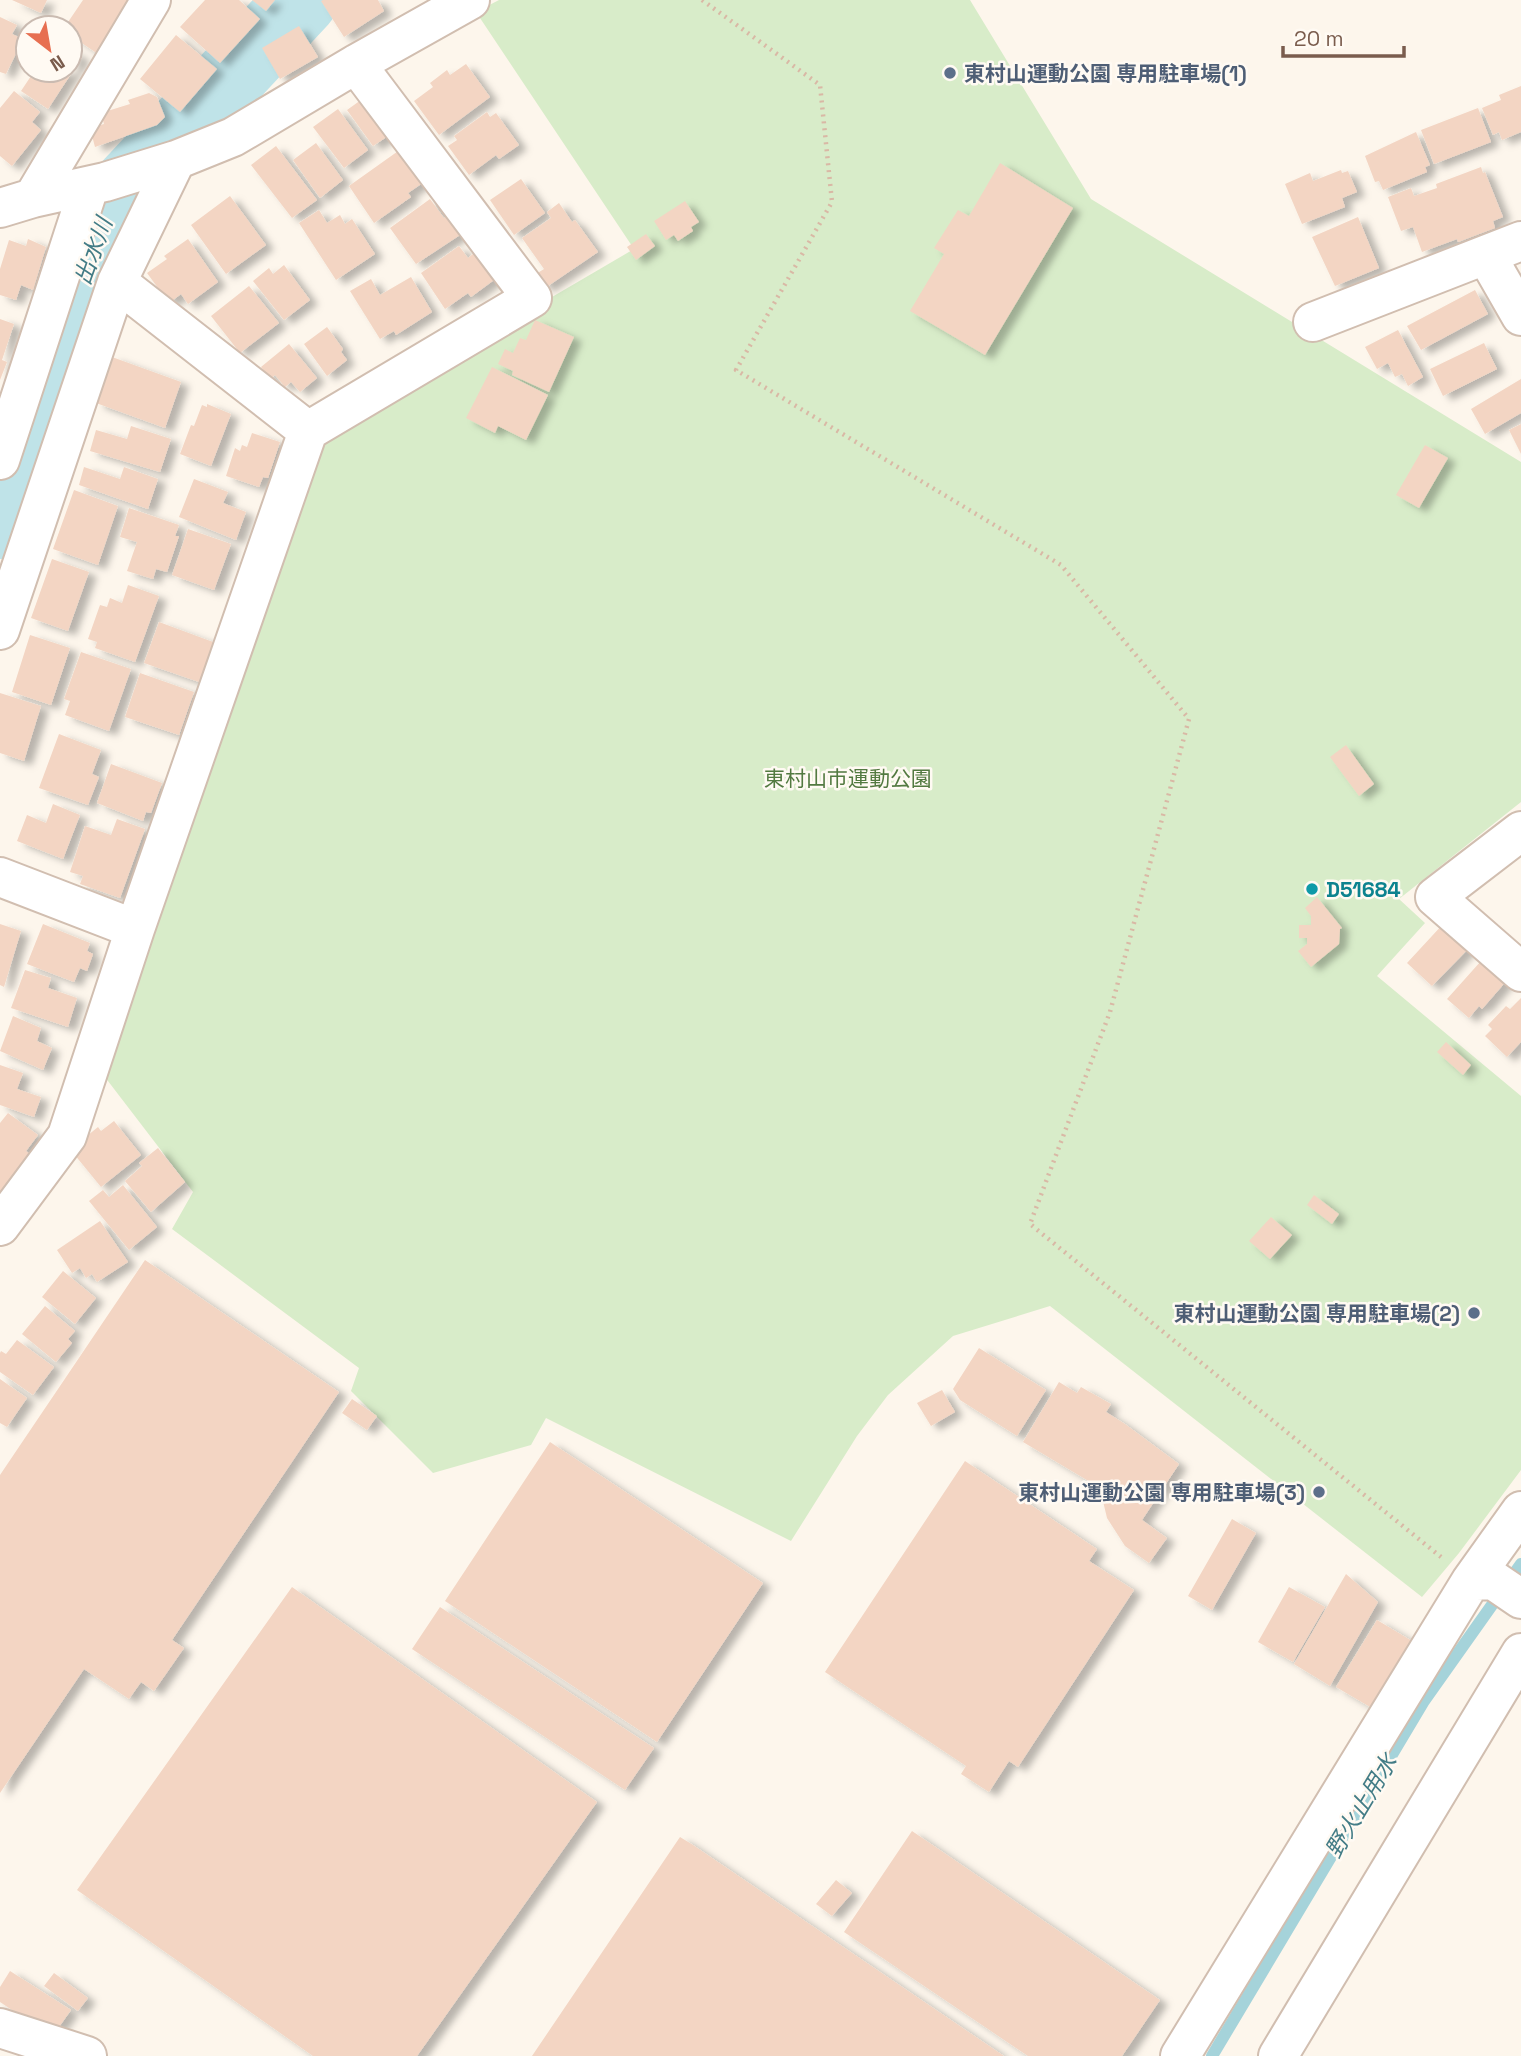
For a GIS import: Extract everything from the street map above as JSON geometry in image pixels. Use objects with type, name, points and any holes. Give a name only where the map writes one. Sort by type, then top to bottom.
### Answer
[{"type":"street","points":[[17,203],[151,0]]},
{"type":"street","points":[[17,203],[97,184],[168,162],[233,137],[470,0]]},
{"type":"street","points":[[0,1226],[66,1136],[308,431],[532,298],[356,64]]},
{"type":"street","points":[[0,630],[117,282],[168,162]]},
{"type":"street","points":[[0,460],[97,184]]},
{"type":"street","points":[[1313,322],[1521,242]]},
{"type":"street","points":[[1486,255],[1521,316]]},
{"type":"street","points":[[117,282],[308,431]]},
{"type":"street","points":[[1521,831],[1435,897],[1521,972]]},
{"type":"street","points":[[0,877],[135,929]]},
{"type":"street","points":[[1180,2056],[1495,1587],[1521,1511]]},
{"type":"street","points":[[1278,2056],[1521,1653]]},
{"type":"street","points":[[0,2028],[87,2056]]},
{"type":"path","points":[[702,0],[820,85],[832,202],[736,370],[1061,565],[1189,719],[1110,1012],[1030,1224],[1495,1587]]},
{"type":"green space","name":"東村山市運動公園","points":[[499,0],[970,0],[1091,199],[1521,462],[1521,802],[1399,899],[1425,923],[1377,976],[1521,1096],[1521,1470],[1459,1553],[1422,1597],[1050,1306],[953,1336],[888,1395],[857,1436],[791,1541],[546,1418],[531,1445],[433,1473],[351,1391],[359,1368],[172,1229],[193,1192],[98,1068],[315,436],[634,249],[476,12]]},
{"type":"building","points":[[12,0],[47,0],[41,13]]},
{"type":"building","points":[[83,0],[135,0],[98,54],[84,44],[84,14],[74,14]]},
{"type":"building","points":[[205,0],[239,0],[260,19],[220,63],[180,27]]},
{"type":"building","points":[[252,0],[275,0],[266,11]]},
{"type":"building","points":[[378,0],[384,11],[344,37],[321,1]]},
{"type":"building","points":[[0,17],[14,24],[14,58],[6,74],[0,72]]},
{"type":"building","points":[[299,26],[318,57],[280,79],[262,48]]},
{"type":"building","points":[[176,35],[217,69],[180,112],[140,79]]},
{"type":"building","points":[[466,64],[490,97],[439,135],[414,101],[433,87],[430,83],[447,70],[450,75]]},
{"type":"building","points":[[26,84],[64,84],[48,109],[21,91]]},
{"type":"building","points":[[1521,86],[1521,132],[1502,140],[1499,132],[1493,135],[1482,108],[1501,100],[1499,95]]},
{"type":"building","points":[[14,91],[40,112],[32,122],[41,130],[12,166],[0,156],[0,108]]},
{"type":"building","points":[[149,93],[157,97],[165,117],[157,125],[95,147],[90,128],[104,124],[101,113],[130,104],[128,100]]},
{"type":"building","points":[[368,95],[394,132],[373,146],[347,110]]},
{"type":"building","points":[[1478,108],[1491,142],[1434,164],[1421,130]]},
{"type":"building","points":[[338,109],[368,150],[344,168],[313,127]]},
{"type":"building","points":[[487,112],[490,117],[496,113],[519,145],[499,159],[496,155],[469,175],[448,146],[457,140],[454,136]]},
{"type":"building","points":[[1416,132],[1430,165],[1425,167],[1427,172],[1383,190],[1379,181],[1375,182],[1365,156]]},
{"type":"building","points":[[316,143],[343,180],[320,198],[293,160]]},
{"type":"building","points":[[276,146],[317,200],[292,218],[251,165]]},
{"type":"building","points":[[401,149],[424,182],[408,193],[411,197],[374,223],[349,186]]},
{"type":"building","points":[[1000,163],[1073,208],[985,355],[910,311],[944,254],[934,248],[958,210],[969,216]]},
{"type":"building","points":[[1481,167],[1503,217],[1493,221],[1495,228],[1422,252],[1413,227],[1401,231],[1388,197],[1411,188],[1414,196],[1437,188],[1436,184]]},
{"type":"building","points":[[1341,170],[1342,173],[1348,171],[1357,192],[1342,198],[1345,207],[1302,224],[1285,184],[1310,173],[1313,181]]},
{"type":"building","points":[[521,179],[545,213],[514,235],[490,200]]},
{"type":"building","points":[[230,196],[266,245],[226,274],[191,225]]},
{"type":"building","points":[[430,199],[444,218],[452,213],[466,231],[416,264],[390,228]]},
{"type":"building","points":[[685,201],[699,222],[691,227],[693,231],[678,241],[674,235],[666,240],[654,221]]},
{"type":"building","points":[[559,203],[598,252],[545,288],[536,274],[544,269],[522,238],[551,218],[547,212]]},
{"type":"building","points":[[319,210],[327,223],[340,215],[345,224],[352,219],[375,254],[336,280],[299,223]]},
{"type":"building","points":[[1358,217],[1379,268],[1335,286],[1312,237]]},
{"type":"building","points":[[646,234],[655,246],[636,260],[627,247]]},
{"type":"building","points":[[28,239],[46,247],[33,290],[21,285],[16,300],[0,295],[0,269],[9,240],[26,246]]},
{"type":"building","points":[[188,239],[218,282],[188,304],[181,294],[169,303],[147,273],[167,259],[164,256]]},
{"type":"building","points":[[459,246],[468,258],[478,250],[498,277],[471,297],[468,293],[445,309],[421,273]]},
{"type":"building","points":[[284,265],[310,300],[284,320],[253,281],[269,268],[273,274]]},
{"type":"building","points":[[411,277],[432,312],[396,335],[394,331],[380,339],[350,291],[371,279],[380,295]]},
{"type":"building","points":[[249,286],[279,323],[240,353],[211,316]]},
{"type":"building","points":[[1475,290],[1488,314],[1421,350],[1407,326]]},
{"type":"building","points":[[0,319],[14,324],[2,360],[7,362],[0,380]]},
{"type":"building","points":[[535,320],[574,337],[549,392],[512,375],[513,371],[498,364],[505,349],[513,353],[520,338],[526,340]]},
{"type":"building","points":[[327,327],[343,349],[341,352],[347,360],[327,376],[304,344]]},
{"type":"building","points":[[1398,330],[1423,377],[1408,386],[1402,374],[1395,377],[1388,363],[1377,369],[1365,347]]},
{"type":"building","points":[[1484,343],[1497,369],[1443,396],[1430,369]]},
{"type":"building","points":[[289,344],[317,378],[300,392],[291,382],[285,387],[275,375],[270,379],[261,367]]},
{"type":"building","points":[[112,357],[181,382],[165,428],[96,403]]},
{"type":"building","points":[[492,367],[548,395],[526,440],[498,426],[495,433],[466,418]]},
{"type":"building","points":[[1521,379],[1521,413],[1485,434],[1471,409]]},
{"type":"building","points":[[207,404],[231,414],[211,466],[180,454],[191,425],[194,426],[202,405],[207,407]]},
{"type":"building","points":[[1521,424],[1521,454],[1509,430]]},
{"type":"building","points":[[131,426],[171,439],[160,472],[90,451],[96,430],[127,439]]},
{"type":"building","points":[[252,433],[280,442],[268,478],[263,477],[259,487],[226,476],[235,448],[240,451],[242,445],[247,447]]},
{"type":"building","points":[[1425,445],[1448,458],[1419,508],[1396,495]]},
{"type":"building","points":[[84,467],[120,479],[124,467],[158,479],[148,509],[79,485]]},
{"type":"building","points":[[194,479],[228,492],[223,503],[246,512],[236,540],[179,517]]},
{"type":"building","points":[[74,490],[118,506],[98,565],[53,549]]},
{"type":"building","points":[[129,508],[179,525],[175,536],[179,536],[167,572],[156,569],[153,579],[127,571],[137,542],[120,537]]},
{"type":"building","points":[[188,529],[231,544],[214,590],[172,575]]},
{"type":"building","points":[[52,559],[89,572],[68,631],[31,618]]},
{"type":"building","points":[[128,585],[159,596],[135,662],[95,648],[97,642],[88,639],[100,605],[107,607],[110,598],[122,603]]},
{"type":"building","points":[[159,622],[213,642],[199,682],[144,663]]},
{"type":"building","points":[[30,635],[70,648],[51,705],[12,692]]},
{"type":"building","points":[[81,652],[131,669],[109,731],[65,715],[70,701],[64,699]]},
{"type":"building","points":[[140,673],[194,692],[179,735],[125,717]]},
{"type":"building","points":[[0,693],[41,706],[24,761],[0,753]]},
{"type":"building","points":[[59,734],[101,750],[92,774],[99,777],[88,805],[39,788]]},
{"type":"building","points":[[1346,745],[1374,784],[1359,796],[1330,757]]},
{"type":"building","points":[[111,764],[162,783],[151,813],[146,812],[143,821],[97,803]]},
{"type":"building","points":[[53,804],[80,815],[63,859],[17,841],[27,815],[46,823]]},
{"type":"building","points":[[117,819],[145,829],[120,898],[80,884],[83,876],[70,872],[85,826],[111,835]]},
{"type":"building","points":[[1317,897],[1342,928],[1339,944],[1311,967],[1298,951],[1307,944],[1307,938],[1299,938],[1299,925],[1311,925],[1311,916],[1305,908]]},
{"type":"building","points":[[1444,923],[1470,947],[1432,986],[1407,963]]},
{"type":"building","points":[[0,924],[21,931],[4,987],[0,985]]},
{"type":"building","points":[[43,924],[90,943],[87,951],[93,954],[87,971],[80,968],[74,982],[27,964]]},
{"type":"building","points":[[1481,961],[1509,978],[1482,1009],[1479,1006],[1469,1018],[1447,999]]},
{"type":"building","points":[[25,970],[51,978],[48,988],[77,998],[68,1027],[11,1008]]},
{"type":"building","points":[[1521,998],[1521,1042],[1507,1057],[1485,1036],[1492,1029],[1488,1025],[1506,1006],[1510,1009]]},
{"type":"building","points":[[13,1016],[41,1028],[37,1041],[52,1048],[43,1070],[0,1051]]},
{"type":"building","points":[[1446,1042],[1471,1065],[1463,1075],[1437,1052]]},
{"type":"building","points":[[0,1065],[23,1073],[17,1089],[41,1097],[34,1117],[0,1105]]},
{"type":"building","points":[[8,1113],[38,1135],[26,1151],[31,1155],[1,1193],[0,1123]]},
{"type":"building","points":[[114,1121],[141,1155],[101,1187],[74,1154],[85,1145],[82,1140],[98,1127],[101,1131]]},
{"type":"building","points":[[158,1148],[185,1182],[151,1212],[125,1181],[142,1166],[139,1163]]},
{"type":"building","points":[[123,1185],[157,1227],[129,1250],[89,1201],[103,1190],[109,1197]]},
{"type":"building","points":[[1314,1195],[1339,1214],[1332,1224],[1307,1205]]},
{"type":"building","points":[[1271,1217],[1292,1235],[1270,1259],[1249,1241]]},
{"type":"building","points":[[100,1221],[128,1262],[97,1282],[92,1274],[86,1278],[80,1268],[72,1273],[57,1250]]},
{"type":"building","points":[[145,1260],[339,1392],[172,1640],[184,1648],[154,1691],[141,1682],[129,1699],[84,1669],[0,1793],[0,1475]]},
{"type":"building","points":[[63,1271],[96,1298],[75,1324],[42,1297]]},
{"type":"building","points":[[45,1306],[75,1331],[68,1339],[72,1343],[56,1362],[22,1334]]},
{"type":"building","points":[[17,1340],[54,1367],[33,1395],[0,1372],[1,1351],[6,1354]]},
{"type":"building","points":[[979,1348],[1046,1390],[1017,1436],[960,1400],[953,1389]]},
{"type":"building","points":[[0,1379],[27,1398],[7,1427],[0,1423]]},
{"type":"building","points":[[1059,1382],[1077,1393],[1081,1387],[1111,1404],[1106,1412],[1179,1464],[1142,1520],[1167,1538],[1149,1563],[1125,1546],[1107,1518],[1102,1489],[1023,1442]]},
{"type":"building","points":[[942,1390],[955,1412],[931,1426],[917,1403]]},
{"type":"building","points":[[352,1399],[377,1416],[367,1430],[342,1413]]},
{"type":"building","points":[[550,1442],[763,1583],[657,1742],[445,1601]]},
{"type":"building","points":[[965,1461],[1097,1549],[1089,1561],[1134,1590],[1018,1767],[1009,1761],[989,1792],[961,1774],[966,1766],[825,1672]]},
{"type":"building","points":[[1232,1519],[1256,1533],[1212,1610],[1188,1596]]},
{"type":"building","points":[[1346,1574],[1378,1602],[1330,1686],[1294,1664]]},
{"type":"building","points":[[292,1587],[597,1802],[417,2056],[313,2056],[77,1890]]},
{"type":"building","points":[[1289,1587],[1325,1607],[1293,1662],[1258,1642]]},
{"type":"building","points":[[440,1607],[654,1748],[625,1790],[412,1649]]},
{"type":"building","points":[[1377,1620],[1417,1644],[1377,1711],[1336,1687]]},
{"type":"building","points":[[912,1831],[1160,2000],[1122,2056],[1028,2056],[844,1932]]},
{"type":"building","points":[[680,1837],[693,1845],[1004,2056],[532,2056]]},
{"type":"building","points":[[836,1880],[852,1893],[832,1916],[816,1904]]},
{"type":"building","points":[[10,1971],[71,2010],[59,2027],[30,2022],[0,2002],[0,1987]]},
{"type":"building","points":[[54,1973],[88,1998],[78,2011],[44,1986]]},
{"type":"waterway","name":"出水川","points":[[0,523],[106,210],[302,0]]},
{"type":"waterway","name":"野火止用水","points":[[1212,2056],[1424,1701],[1521,1564]]},
{"type":"place","name":"東村山運動公園 専用駐車場(1)","points":[[950,73]]},
{"type":"place","name":"D51684","points":[[1312,889]]},
{"type":"place","name":"東村山運動公園 専用駐車場(2)","points":[[1474,1313]]},
{"type":"place","name":"東村山運動公園 専用駐車場(3)","points":[[1319,1492]]}]
